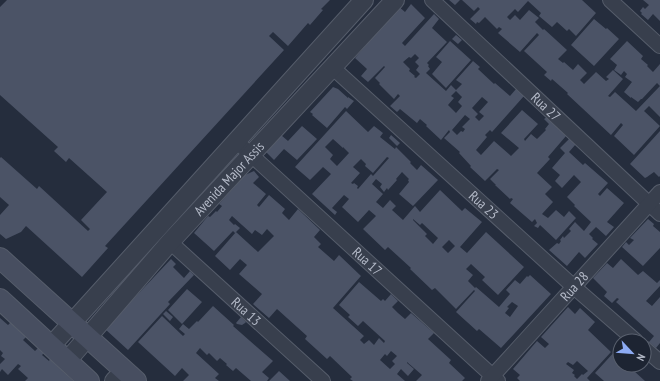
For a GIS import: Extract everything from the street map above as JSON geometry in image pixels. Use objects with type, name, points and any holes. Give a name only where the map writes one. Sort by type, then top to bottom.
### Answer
[{"type":"main road","points":[[0,258],[87,337],[125,378]]},
{"type":"main road","points":[[0,299],[89,381]]},
{"type":"street","name":"Avenida Major Assis","points":[[51,346],[364,0]]},
{"type":"street","name":"Avenida Major Assis","points":[[67,361],[170,242],[395,0]]},
{"type":"street","name":"Rua 27","points":[[432,0],[660,214]]},
{"type":"street","points":[[610,0],[660,46]]},
{"type":"street","name":"Rua 23","points":[[332,67],[574,287],[627,333]]},
{"type":"street","name":"Rua 17","points":[[236,141],[493,379]]},
{"type":"street","name":"Rua 28","points":[[493,379],[660,192]]},
{"type":"street","name":"Rua 13","points":[[170,242],[323,381]]},
{"type":"street","points":[[652,355],[660,362]]},
{"type":"building","points":[[7,0],[330,0],[321,9],[323,10],[310,25],[308,23],[288,46],[273,32],[269,36],[284,50],[105,246],[108,248],[82,277],[26,226],[21,232],[6,239],[0,234],[0,215],[9,205],[0,197],[1,157],[37,189],[39,186],[88,231],[90,229],[81,220],[107,192],[69,158],[66,162],[54,151],[58,147],[0,95],[0,7]]},
{"type":"building","points":[[449,0],[460,0],[455,5]]},
{"type":"building","points":[[462,0],[582,0],[596,13],[576,36],[569,29],[567,31],[557,22],[552,27],[539,16],[541,13],[528,1],[518,12],[515,9],[507,17],[510,20],[515,15],[520,20],[529,10],[539,18],[535,22],[567,50],[558,59],[573,70],[578,64],[587,73],[580,80],[584,84],[596,72],[606,81],[609,79],[606,77],[613,70],[623,79],[608,96],[610,97],[615,92],[636,111],[660,86],[660,117],[649,106],[644,111],[660,126],[634,155],[614,136],[623,125],[621,123],[611,135],[567,94],[568,93],[552,79],[551,81],[544,75],[547,72],[524,51],[539,35],[537,33],[520,52],[498,33],[502,29],[499,27],[497,29],[485,17],[476,24],[470,19],[480,9],[478,7],[474,11]]},
{"type":"building","points":[[643,0],[660,0],[660,21],[653,14],[648,20],[641,14],[642,13],[640,11],[643,7],[645,9],[649,5]]},
{"type":"building","points":[[411,4],[425,18],[402,43],[405,46],[434,14],[439,19],[432,28],[447,42],[427,63],[430,69],[426,73],[446,91],[451,85],[456,90],[462,84],[456,80],[473,61],[480,67],[478,69],[510,96],[516,89],[524,96],[492,132],[490,130],[485,135],[487,137],[476,150],[481,155],[494,141],[511,156],[519,148],[501,133],[522,110],[538,124],[524,139],[525,141],[531,134],[537,139],[546,130],[545,129],[549,124],[544,119],[547,117],[576,144],[569,152],[583,165],[585,163],[608,183],[598,194],[600,196],[607,188],[624,203],[607,222],[614,227],[606,236],[596,227],[589,234],[598,244],[585,258],[579,252],[567,266],[549,250],[557,243],[559,244],[563,236],[564,238],[571,231],[569,229],[575,222],[584,231],[591,222],[567,197],[581,182],[574,175],[562,188],[555,181],[560,175],[552,168],[565,153],[560,148],[569,139],[566,136],[548,157],[550,159],[537,173],[552,187],[545,194],[553,202],[542,214],[548,218],[556,210],[564,217],[569,211],[576,218],[556,240],[540,225],[538,228],[534,226],[537,223],[535,219],[532,222],[510,203],[513,199],[510,199],[490,179],[499,170],[497,169],[485,181],[470,167],[471,166],[459,153],[460,152],[444,138],[450,132],[449,130],[441,140],[420,119],[417,123],[400,109],[397,112],[390,106],[400,96],[398,94],[394,99],[375,78],[385,67],[384,66],[368,82],[361,76],[367,69],[355,58],[366,45],[365,44],[398,6],[405,12]],"holes":[[[415,54],[419,58],[415,62],[419,66],[416,70],[420,74],[416,78],[403,62],[409,57],[411,58]],[[456,91],[462,97],[458,102],[462,106],[456,113],[448,105],[454,98],[451,96]],[[482,97],[488,102],[479,112],[484,116],[479,121],[475,117],[478,114],[472,108]],[[465,115],[470,119],[462,127],[465,129],[463,132],[461,131],[457,135],[452,130]]]},
{"type":"building","points":[[594,19],[619,39],[594,66],[571,45]]},
{"type":"building","points":[[456,35],[462,40],[458,44],[452,39]]},
{"type":"building","points":[[450,41],[471,60],[446,88],[432,74],[442,62],[436,57]]},
{"type":"building","points":[[627,41],[643,56],[641,59],[653,72],[660,64],[660,86],[657,83],[638,102],[624,92],[632,82],[625,77],[627,74],[624,71],[621,75],[614,70],[617,65],[610,59]]},
{"type":"building","points":[[333,87],[354,101],[347,109],[345,107],[327,128],[310,112]]},
{"type":"building","points":[[346,111],[368,132],[374,126],[383,133],[380,137],[395,149],[396,147],[417,170],[421,165],[438,180],[413,206],[399,194],[409,182],[409,179],[402,172],[388,190],[387,188],[384,192],[380,187],[382,184],[376,179],[372,184],[383,194],[376,202],[383,208],[390,200],[396,206],[392,210],[403,220],[415,206],[420,212],[440,190],[462,211],[465,208],[482,222],[460,247],[467,253],[486,232],[524,267],[498,295],[482,280],[485,277],[471,264],[466,269],[473,275],[468,281],[475,288],[476,287],[499,307],[510,294],[506,290],[515,280],[520,284],[527,276],[528,277],[530,275],[551,294],[501,348],[479,329],[477,331],[456,312],[475,291],[474,290],[456,309],[435,288],[432,290],[388,247],[385,250],[363,229],[376,216],[369,210],[358,222],[342,207],[349,199],[344,195],[332,208],[337,212],[335,215],[312,194],[331,174],[323,167],[310,180],[295,167]],"holes":[[[333,139],[349,153],[337,166],[330,159],[333,155],[325,147]],[[387,157],[389,158],[373,176],[371,174],[358,189],[358,186],[351,183],[360,173],[353,167],[361,159],[366,164],[365,166],[373,173]],[[413,220],[420,225],[422,223],[438,238],[433,244],[425,236],[427,234]],[[449,240],[455,246],[448,253],[442,247]],[[512,302],[518,306],[510,317],[505,313],[509,308],[507,307]]]},
{"type":"building","points":[[302,126],[317,139],[297,160],[284,149],[274,160],[266,152],[281,135],[288,141]]},
{"type":"building","points":[[660,131],[660,176],[659,177],[654,172],[645,178],[630,164]]},
{"type":"building","points":[[391,135],[400,143],[397,146],[389,138]]},
{"type":"building","points":[[254,171],[259,177],[253,183],[266,194],[257,205],[259,207],[269,195],[285,209],[282,213],[289,220],[298,209],[320,230],[314,237],[321,244],[318,247],[334,261],[339,255],[361,276],[333,308],[364,336],[360,340],[364,344],[369,340],[374,345],[379,338],[384,343],[385,341],[363,321],[358,326],[348,317],[350,315],[339,305],[359,282],[381,301],[383,299],[385,301],[391,294],[398,301],[392,307],[405,319],[411,313],[434,333],[428,339],[451,360],[449,363],[465,378],[462,381],[416,381],[422,375],[407,362],[414,369],[408,376],[401,369],[397,374],[405,381],[353,381],[350,379],[352,377],[330,356],[327,359],[305,339],[307,336],[277,309],[269,318],[253,304],[262,294],[239,274],[247,265],[240,259],[230,270],[215,256],[236,232],[235,233],[233,231],[214,251],[194,233],[208,216],[210,217],[216,211],[217,212],[222,206],[219,204],[245,175]],"holes":[[[232,216],[252,234],[255,230],[262,235],[267,229],[274,236],[258,252],[236,232],[240,228],[229,220]],[[391,351],[397,356],[392,361],[395,364],[390,369],[380,360],[385,354],[387,356]]]},
{"type":"building","points":[[648,219],[660,232],[660,248],[643,266],[622,247],[626,242],[629,245],[634,240],[630,238]]},
{"type":"building","points":[[171,259],[176,264],[173,267],[184,278],[190,271],[194,275],[168,302],[170,304],[128,350],[105,329]]},
{"type":"building","points":[[621,259],[638,275],[643,271],[657,283],[660,280],[660,286],[646,301],[652,306],[660,297],[660,343],[656,348],[652,345],[652,338],[654,336],[652,333],[616,302],[619,299],[617,298],[612,303],[604,296],[607,292],[593,278],[607,263],[613,268]]},
{"type":"building","points":[[187,289],[202,302],[182,324],[168,310]]},
{"type":"building","points":[[213,306],[234,325],[233,326],[273,361],[262,372],[269,378],[267,381],[251,381],[236,368],[233,371],[220,358],[217,361],[209,353],[207,355],[200,348],[196,353],[219,374],[215,378],[219,381],[183,381],[189,375],[182,368],[175,376],[138,342],[162,316],[183,336],[185,334],[179,329],[183,324],[189,329]]},
{"type":"building","points":[[568,307],[575,314],[580,308],[595,322],[588,330],[611,352],[587,378],[590,381],[520,381],[517,378],[520,375],[513,369],[537,341],[545,348],[549,344],[541,337]],"holes":[[[577,361],[588,371],[577,379],[572,373],[574,370],[566,364],[568,362],[573,365]]]},
{"type":"building","points":[[166,311],[173,317],[170,321],[163,314]]},
{"type":"building","points":[[241,317],[246,322],[242,325],[237,324],[236,323]]},
{"type":"building","points":[[0,318],[8,325],[11,322],[26,337],[23,340],[35,351],[38,348],[44,353],[42,355],[49,361],[50,359],[73,381],[25,381],[28,378],[18,369],[21,366],[18,364],[8,375],[2,369],[0,372],[0,364],[5,359],[1,356],[3,353],[0,350]]},
{"type":"building","points":[[612,354],[612,373],[636,373],[645,381],[604,381],[595,373]]},
{"type":"building","points":[[279,371],[290,381],[269,381]]}]
